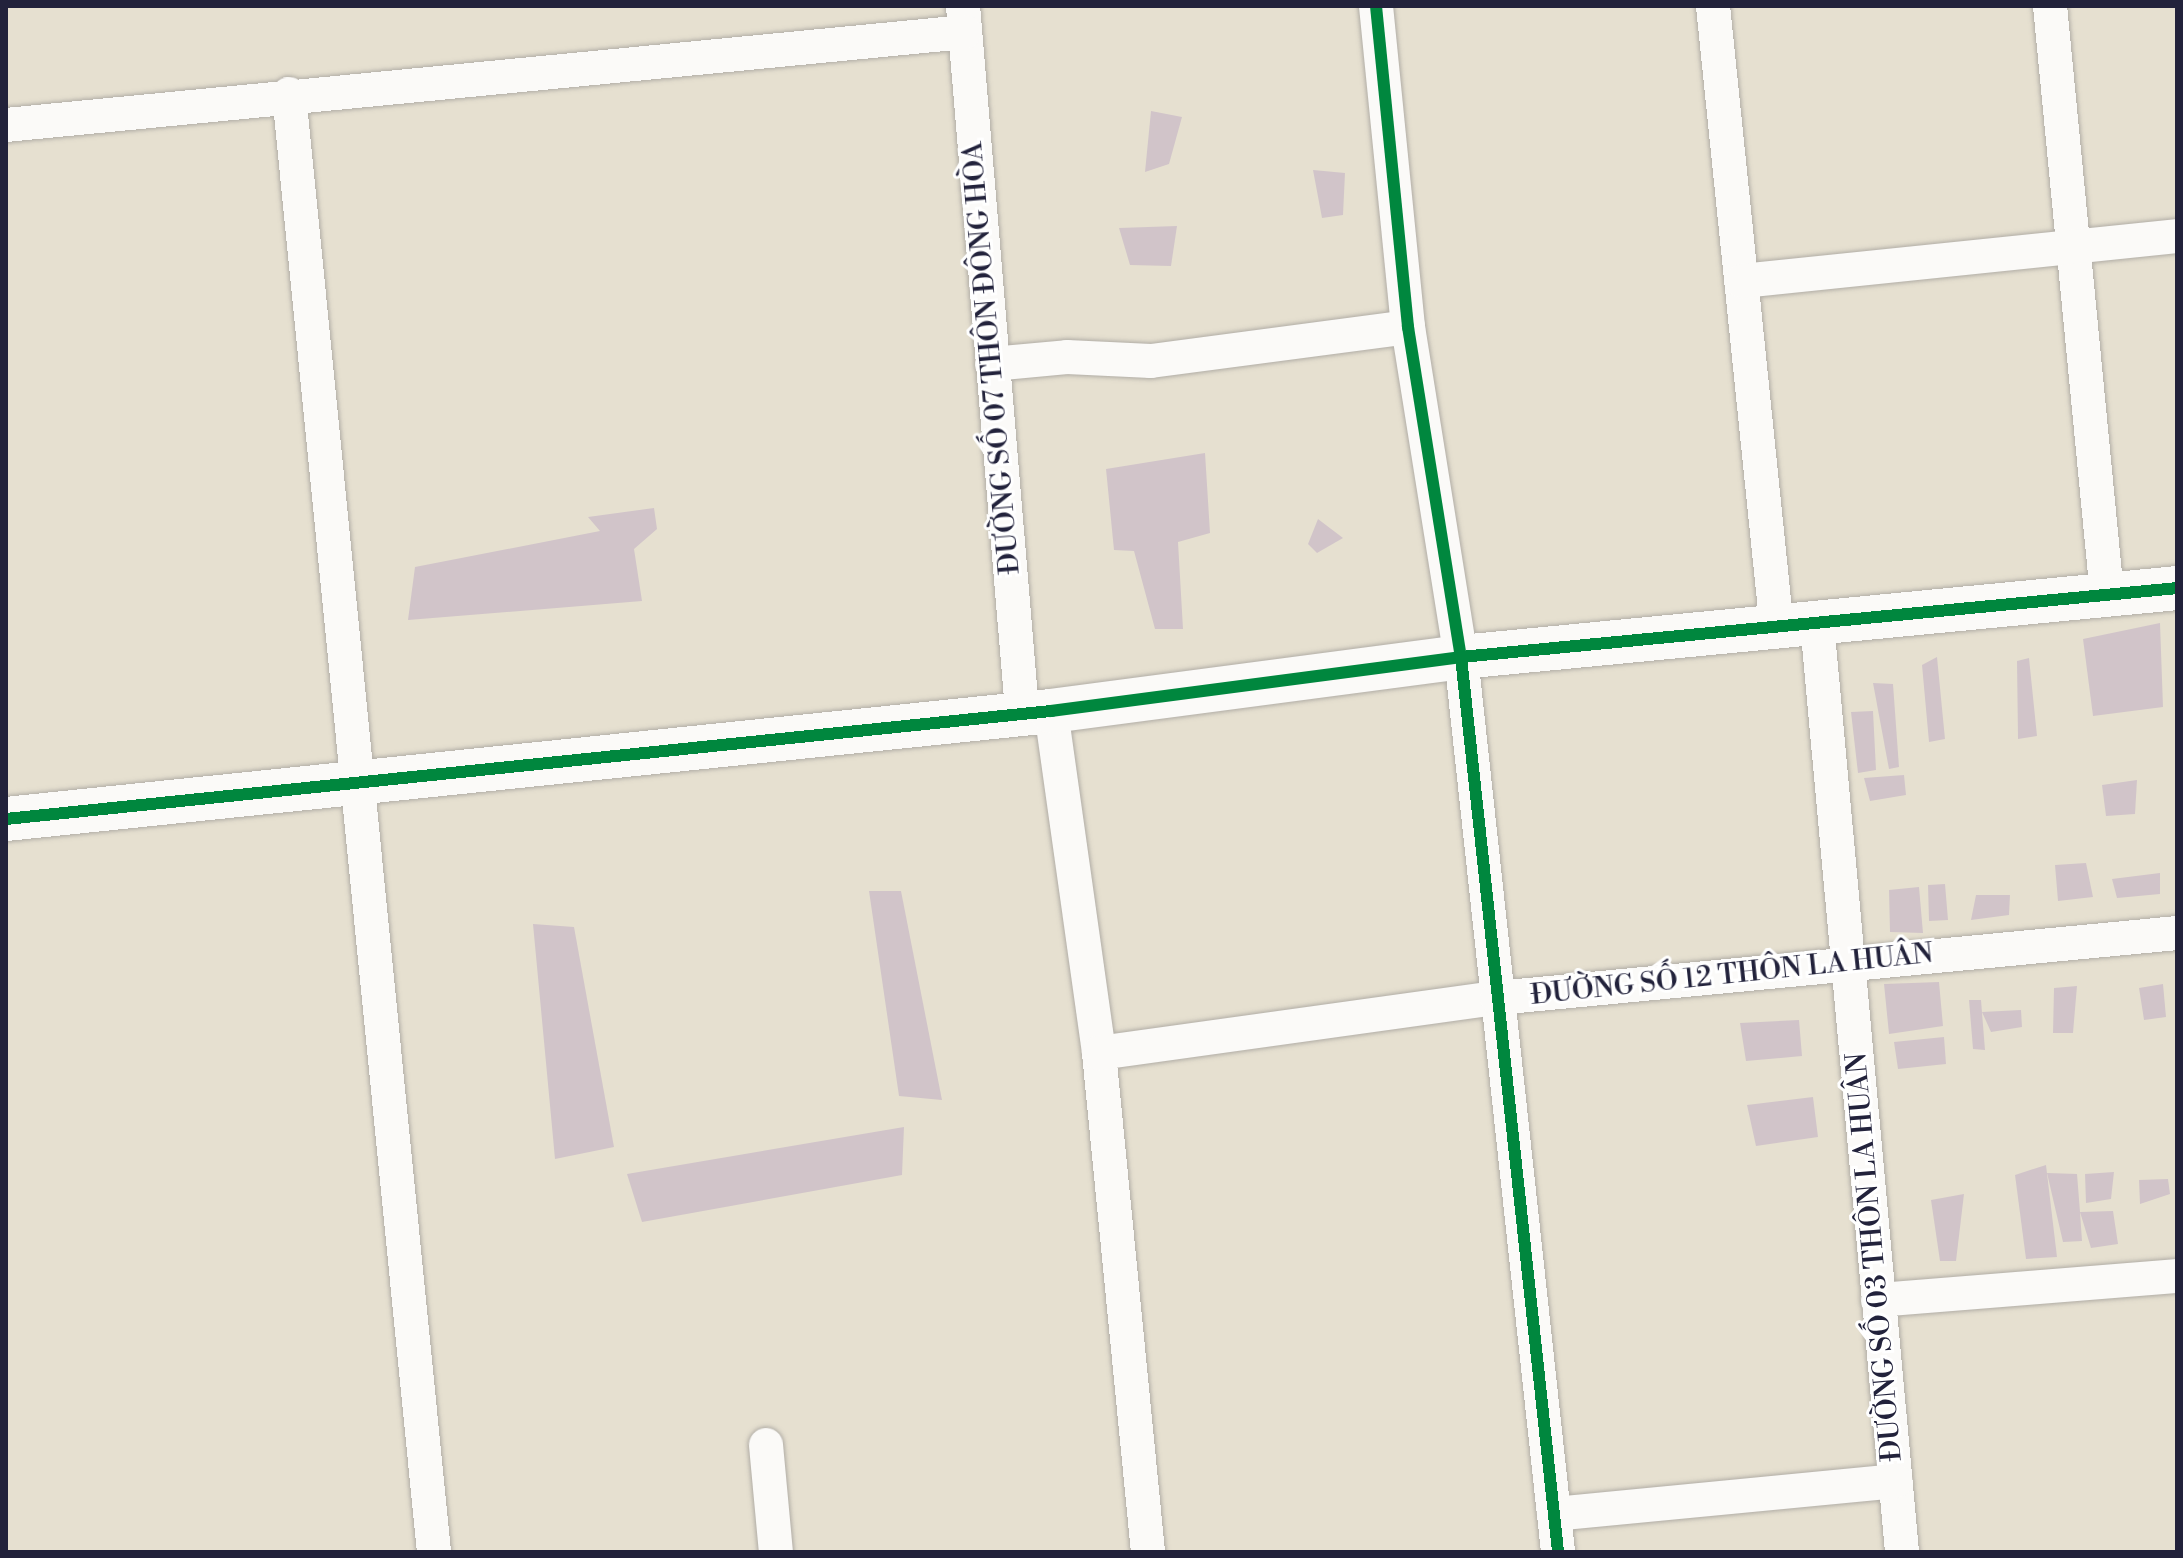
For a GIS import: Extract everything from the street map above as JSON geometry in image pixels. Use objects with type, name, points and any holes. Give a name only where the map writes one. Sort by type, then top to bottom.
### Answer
[{"type":"street","points":[[1376,6],[1408,327],[1461,657],[1558,1552]]},
{"type":"street","name":"ĐƯỜNG SỐ 03 THÔN LA HUÂN","points":[[1713,6],[1742,281],[1848,963],[1902,1552]]},
{"type":"street","points":[[2050,6],[2107,595]]},
{"type":"street","points":[[6,125],[964,19]]},
{"type":"street","name":"ĐƯỜNG SỐ 07 THÔN ĐÔNG HÒA","points":[[964,19],[992,364],[1036,710],[1099,1053],[1148,1552]]},
{"type":"street","points":[[289,94],[434,1552]]},
{"type":"street","points":[[1742,281],[2177,236]]},
{"type":"street","points":[[992,364],[1067,357],[1151,361],[1408,327]]},
{"type":"street","points":[[6,819],[1036,710],[1461,657],[2177,588]]},
{"type":"street","name":"ĐƯỜNG SỐ 12 THÔN LA HUÂN","points":[[1099,1053],[1497,998],[2177,933]]},
{"type":"street","points":[[1878,1300],[2177,1276]]},
{"type":"street","points":[[766,1445],[776,1552]]},
{"type":"street","points":[[1554,1514],[1895,1481]]},
{"type":"building","points":[[1151,111],[1182,117],[1169,164],[1145,172]]},
{"type":"building","points":[[1313,170],[1345,173],[1343,215],[1322,218]]},
{"type":"building","points":[[1177,226],[1171,266],[1130,265],[1119,228]]},
{"type":"building","points":[[1205,453],[1210,533],[1178,542],[1183,629],[1155,629],[1134,551],[1114,550],[1106,469]]},
{"type":"building","points":[[654,508],[657,529],[634,549],[642,601],[408,620],[415,567],[600,531],[588,517]]},
{"type":"building","points":[[1318,519],[1343,538],[1317,553],[1308,544]]},
{"type":"building","points":[[2160,623],[2163,707],[2093,716],[2083,639]]},
{"type":"building","points":[[1937,657],[1945,739],[1929,742],[1922,665]]},
{"type":"building","points":[[2029,658],[2037,736],[2018,739],[2017,661]]},
{"type":"building","points":[[1873,683],[1893,684],[1899,767],[1889,769]]},
{"type":"building","points":[[1873,711],[1876,770],[1858,773],[1851,712]]},
{"type":"building","points":[[1904,775],[1906,795],[1870,801],[1864,778]]},
{"type":"building","points":[[2137,780],[2135,814],[2106,816],[2102,785]]},
{"type":"building","points":[[2086,863],[2093,897],[2058,901],[2055,865]]},
{"type":"building","points":[[2160,873],[2160,894],[2117,898],[2112,879]]},
{"type":"building","points":[[1945,884],[1948,920],[1929,921],[1928,885]]},
{"type":"building","points":[[1919,887],[1923,933],[1890,932],[1889,890]]},
{"type":"building","points":[[869,891],[901,891],[942,1100],[899,1096]]},
{"type":"building","points":[[1976,895],[2010,895],[2009,915],[1971,920]]},
{"type":"building","points":[[533,924],[574,927],[614,1147],[555,1159]]},
{"type":"building","points":[[1939,982],[1943,1026],[1889,1034],[1884,984]]},
{"type":"building","points":[[2163,984],[2166,1017],[2144,1020],[2139,988]]},
{"type":"building","points":[[2077,986],[2073,1033],[2053,1033],[2054,988]]},
{"type":"building","points":[[1969,1000],[1981,1000],[1985,1050],[1973,1049]]},
{"type":"building","points":[[2021,1010],[2022,1027],[1991,1032],[1982,1012]]},
{"type":"building","points":[[1799,1020],[1802,1056],[1746,1061],[1740,1023]]},
{"type":"building","points":[[1944,1037],[1946,1064],[1898,1069],[1894,1042]]},
{"type":"building","points":[[1813,1097],[1818,1137],[1756,1146],[1747,1105]]},
{"type":"building","points":[[904,1127],[902,1175],[642,1222],[627,1174]]},
{"type":"building","points":[[2046,1165],[2057,1257],[2026,1259],[2015,1175]]},
{"type":"building","points":[[2114,1172],[2111,1199],[2086,1203],[2085,1174]]},
{"type":"building","points":[[2047,1173],[2077,1174],[2082,1241],[2063,1242]]},
{"type":"building","points":[[2168,1179],[2170,1194],[2140,1204],[2139,1180]]},
{"type":"building","points":[[1964,1194],[1956,1261],[1940,1261],[1931,1200]]},
{"type":"building","points":[[2113,1211],[2118,1244],[2091,1248],[2080,1212]]},
{"type":"cycle path","points":[[1376,6],[1408,327],[1461,657],[1558,1552]]},
{"type":"cycle path","points":[[6,819],[1051,711],[1461,657],[2177,588]]}]
